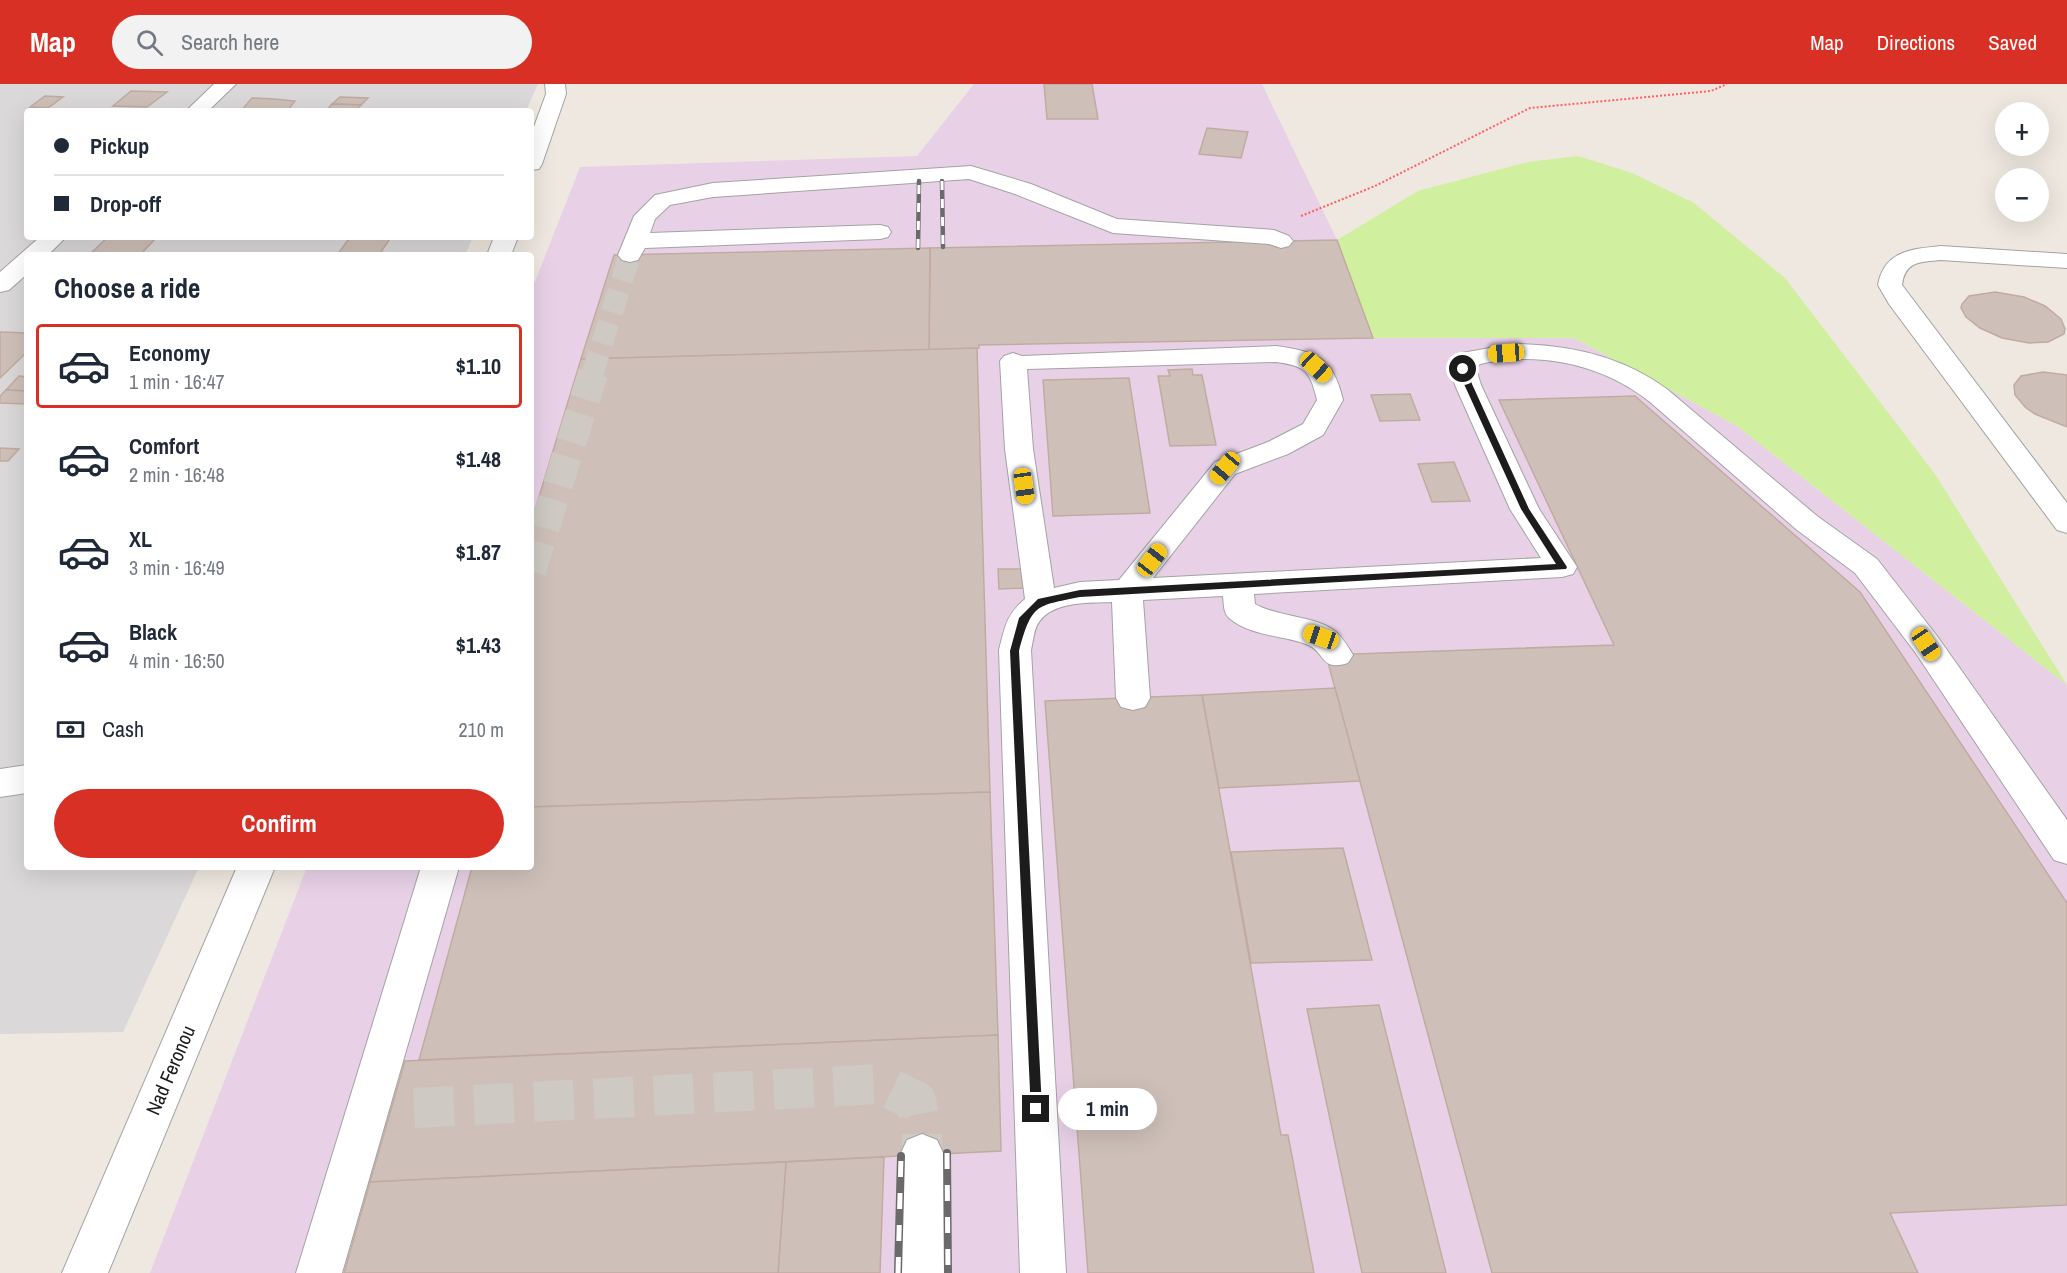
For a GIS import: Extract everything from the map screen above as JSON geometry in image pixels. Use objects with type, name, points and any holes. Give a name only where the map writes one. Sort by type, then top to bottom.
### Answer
[{"type":"street","points":[[199,108],[226,84]]},
{"type":"street","points":[[534,156],[556,94],[555,84]]},
{"type":"street","points":[[880,231],[632,248],[645,216],[663,200],[713,190],[971,172],[1023,189],[1113,226],[1274,237],[1281,241]]},
{"type":"street","points":[[37,252],[51,240]]},
{"type":"street","points":[[2067,261],[1941,253],[1918,255],[1901,262],[1892,272],[1890,285],[1898,299],[2067,523]]},
{"type":"street","points":[[0,285],[24,264]]},
{"type":"street","points":[[1043,1273],[1015,651],[1023,618],[1041,602],[1080,593],[1562,567],[1525,509],[1468,384],[1463,369],[1471,358],[1486,354],[1526,351],[1561,355],[1602,365],[1635,378],[1659,396],[1807,524],[1866,566],[1926,644],[2067,849]]},
{"type":"street","points":[[1041,602],[1019,449],[1021,362],[1276,354],[1306,358],[1325,375],[1330,400],[1313,429],[1278,448],[1225,468],[1127,591],[1133,698]]},
{"type":"street","points":[[1237,586],[1240,610],[1262,622],[1295,628],[1321,637],[1337,655]]},
{"type":"street","points":[[0,783],[24,779]]},
{"type":"street","name":"Nad Feronou","points":[[85,1273],[255,870]]},
{"type":"street","points":[[319,1273],[439,870]]},
{"type":"street","points":[[922,1155],[922,1273]]},
{"type":"path","points":[[1300,216],[1375,186],[1530,108],[1711,91],[1727,84]]},
{"type":"shaded area","points":[[0,84],[538,84],[527,108],[24,108],[24,240],[472,240],[466,252],[24,252],[24,870],[198,870],[123,1032],[0,1034]]},
{"type":"shaded area","points":[[974,84],[1262,84],[1337,240],[1374,338],[1574,338],[1737,426],[2067,685],[2067,1273],[150,1273],[306,870],[534,870],[534,284],[580,167],[917,156]]},
{"type":"green space","points":[[1578,156],[1632,173],[1694,203],[1785,278],[1935,474],[2067,685],[1737,426],[1574,338],[1373,338],[1337,240],[1418,191],[1528,162]]},
{"type":"building","points":[[1044,84],[1092,84],[1098,119],[1047,119]]},
{"type":"building","points":[[131,91],[167,92],[147,107],[113,106]]},
{"type":"building","points":[[45,96],[63,97],[48,108],[30,107]]},
{"type":"building","points":[[340,97],[368,98],[361,105],[332,104]]},
{"type":"building","points":[[252,98],[295,101],[289,108],[244,108]]},
{"type":"building","points":[[332,104],[361,105],[358,108],[329,108]]},
{"type":"building","points":[[1207,128],[1248,132],[1241,158],[1199,154]]},
{"type":"building","points":[[105,240],[154,240],[143,252],[92,252]]},
{"type":"building","points":[[348,240],[389,240],[381,252],[339,252]]},
{"type":"building","points":[[1337,240],[1373,338],[979,345],[979,348],[929,350],[930,248]]},
{"type":"building","points":[[930,248],[929,350],[581,359],[614,255]]},
{"type":"building","points":[[1995,292],[2024,297],[2045,306],[2061,319],[2065,329],[2064,334],[2048,342],[2029,343],[2002,338],[1980,328],[1966,317],[1961,308],[1962,304],[1969,296]]},
{"type":"building","points":[[0,332],[24,333],[24,355],[0,378]]},
{"type":"building","points":[[977,348],[990,792],[534,807],[534,513],[581,359]]},
{"type":"building","points":[[1192,369],[1193,375],[1202,375],[1216,445],[1170,446],[1158,376],[1170,376],[1168,370]]},
{"type":"building","points":[[2043,372],[2067,375],[2067,427],[2035,414],[2026,408],[2015,395],[2014,385],[2021,376]]},
{"type":"building","points":[[19,376],[24,377],[24,391],[6,390]]},
{"type":"building","points":[[1129,378],[1150,513],[1053,516],[1043,380]]},
{"type":"building","points":[[6,390],[24,391],[24,404],[0,403],[0,396]]},
{"type":"building","points":[[1410,394],[1420,420],[1380,421],[1371,395]]},
{"type":"building","points":[[1635,396],[1860,592],[2067,903],[2067,1205],[1890,1213],[1918,1273],[1492,1273],[1326,655],[1614,645],[1499,400]]},
{"type":"building","points":[[0,448],[19,449],[8,461],[0,461]]},
{"type":"building","points":[[1454,462],[1470,501],[1432,502],[1418,464]]},
{"type":"building","points":[[998,569],[1027,569],[1028,588],[999,589]]},
{"type":"building","points":[[1335,688],[1360,781],[1219,788],[1202,695]]},
{"type":"building","points":[[1202,695],[1281,1135],[1288,1135],[1314,1273],[1088,1273],[1045,701]]},
{"type":"building","points":[[990,792],[998,1035],[419,1060],[471,870],[534,870],[534,807]]},
{"type":"building","points":[[1343,848],[1372,960],[1251,963],[1231,852]]},
{"type":"building","points":[[1379,1005],[1446,1273],[1362,1273],[1307,1009]]},
{"type":"building","points":[[998,1035],[1001,1151],[370,1182],[405,1061]]},
{"type":"building","points":[[884,1157],[880,1273],[778,1273],[786,1162]]},
{"type":"building","points":[[786,1162],[778,1273],[344,1273],[370,1182]]},
{"type":"tunnel","points":[[592,375],[630,255]]},
{"type":"tunnel","points":[[534,561],[593,373]]},
{"type":"tunnel","points":[[414,1108],[881,1084],[916,1101],[922,1132],[922,1155]]},
{"type":"railway","points":[[918,248],[919,181]]},
{"type":"railway","points":[[942,181],[943,247]]},
{"type":"railway","points":[[947,1153],[948,1273]]},
{"type":"railway","points":[[898,1273],[901,1156]]},
{"type":"route","points":[[1036,1109],[1015,651],[1023,618],[1041,602],[1080,593],[1562,567],[1525,509],[1463,369]]}]
